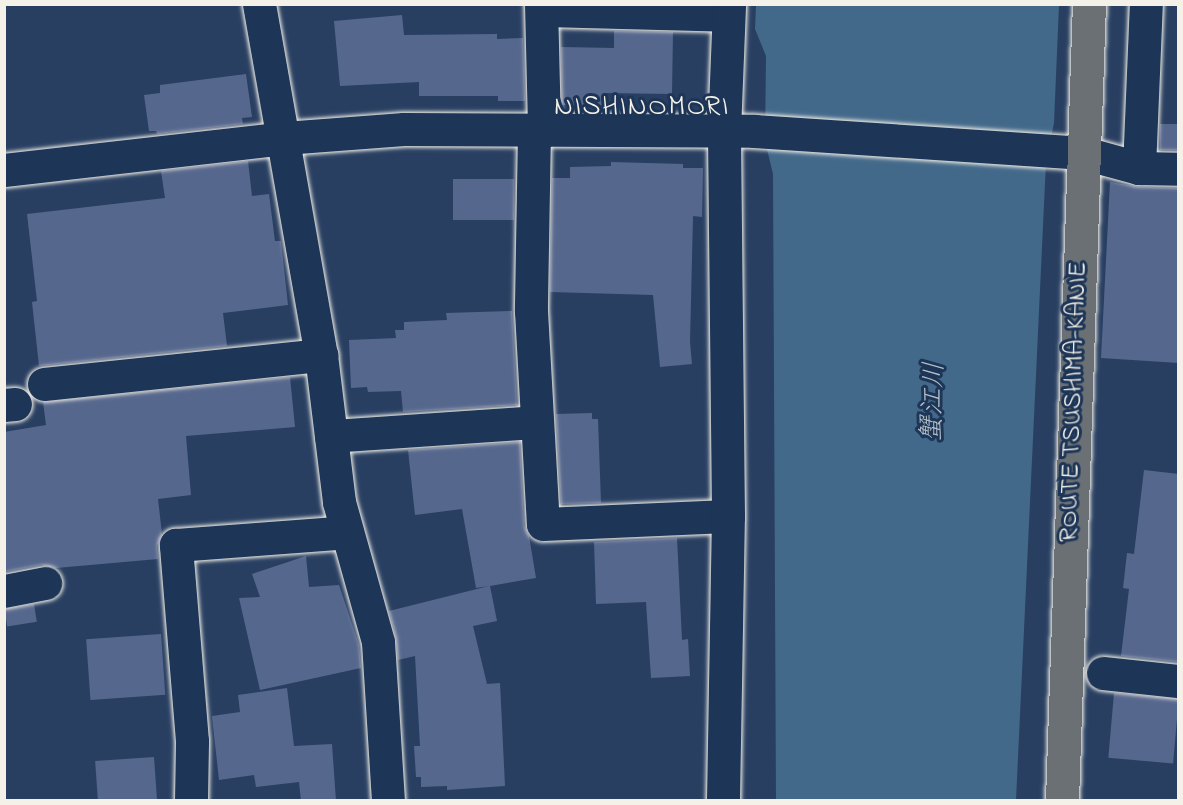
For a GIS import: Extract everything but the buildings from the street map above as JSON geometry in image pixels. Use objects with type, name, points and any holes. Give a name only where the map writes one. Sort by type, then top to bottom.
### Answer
[{"type":"main road","name":"ROUTE TSUSHIMA-KANIE","points":[[1062,801],[1077,152],[1089,4]]},
{"type":"street","points":[[259,4],[321,355],[339,502],[378,642],[388,801]]},
{"type":"street","points":[[1139,168],[1146,4]]},
{"type":"street","points":[[723,801],[728,516],[739,131],[728,10],[542,7],[531,311],[543,524],[728,516]]},
{"type":"street","points":[[4,170],[284,138],[404,129],[739,131],[1077,152],[1139,168],[1179,169]]},
{"type":"street","points":[[44,384],[321,355]]},
{"type":"street","points":[[331,436],[537,422]]},
{"type":"street","points":[[191,801],[192,741],[176,545],[347,532]]},
{"type":"street","points":[[4,591],[45,583]]},
{"type":"street","points":[[1103,673],[1179,681]]},
{"type":"water","name":"蟹江川","points":[[756,5],[1059,5],[1054,123],[1046,162],[1016,800],[776,800],[773,174],[765,141],[766,56],[755,29]]},
{"type":"district","name":"NISHINOMORI","points":[[642,108]]}]
